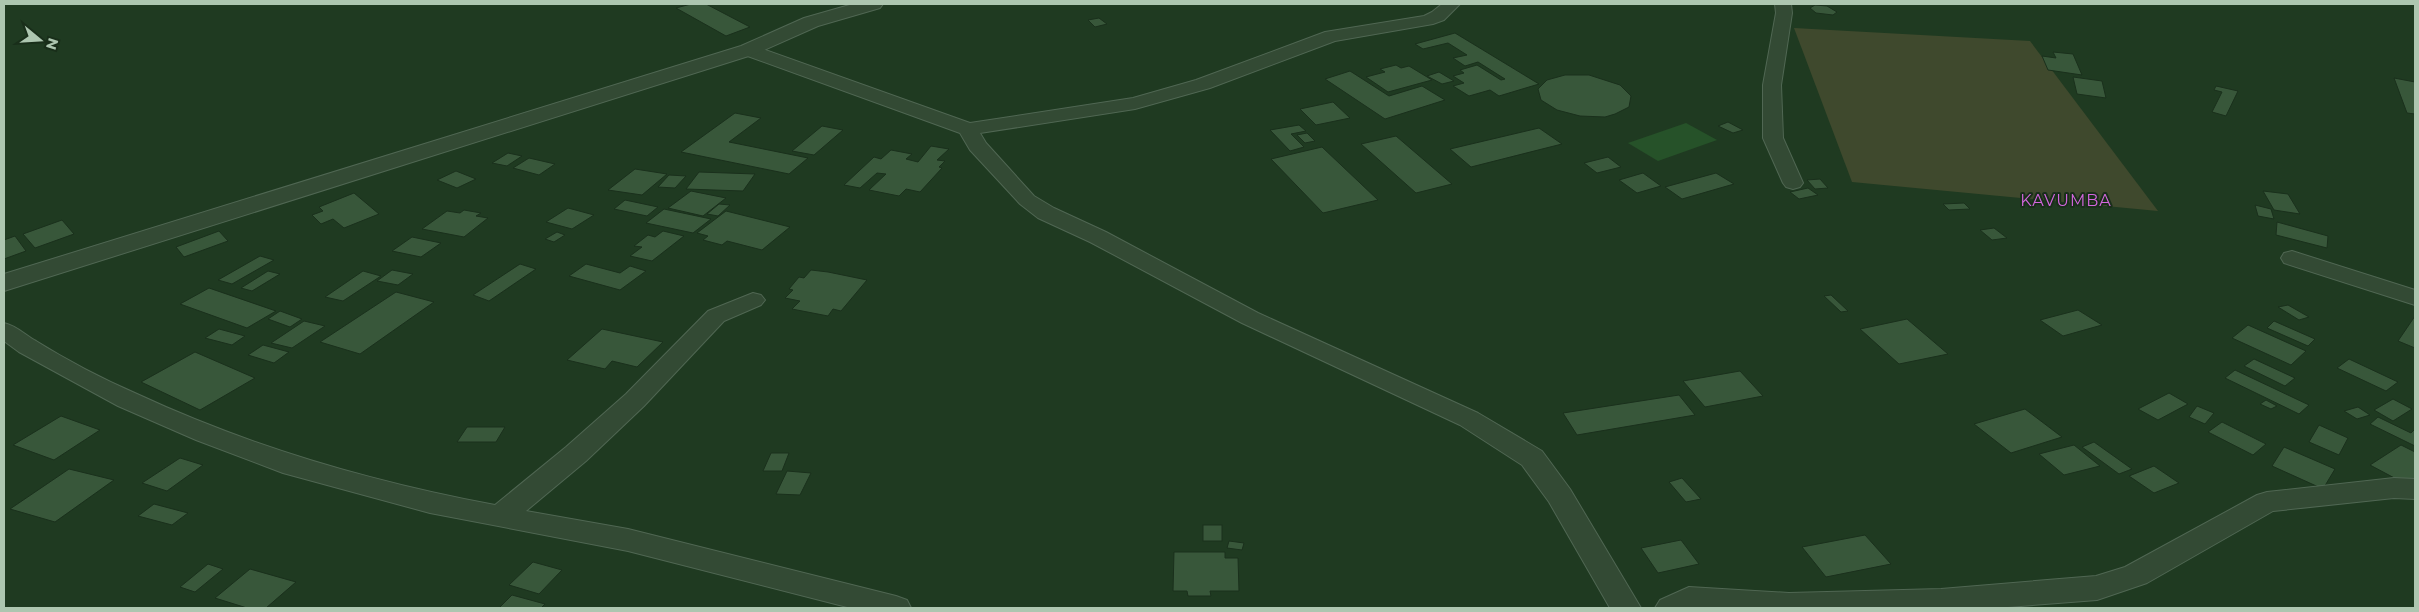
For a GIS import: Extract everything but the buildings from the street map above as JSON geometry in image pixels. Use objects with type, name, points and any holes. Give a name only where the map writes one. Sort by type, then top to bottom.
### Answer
[{"type":"street","points":[[4,283],[748,50],[811,22],[873,4]]},
{"type":"street","points":[[748,50],[934,115],[968,129],[1135,103],[1203,84],[1331,36],[1427,20],[1438,16],[1452,4]]},
{"type":"street","points":[[1782,4],[1784,13],[1772,85],[1774,138],[1793,183]]},
{"type":"street","points":[[968,129],[977,146],[1027,200],[1046,214],[1098,238],[1250,318],[1469,419],[1532,458],[1560,496],[1626,608]]},
{"type":"street","points":[[2292,258],[2415,298]]},
{"type":"street","points":[[499,517],[576,454],[636,400],[716,316],[753,300]]},
{"type":"street","points":[[4,330],[28,347],[127,400],[205,434],[293,466],[430,503],[628,540],[896,608]]},
{"type":"street","points":[[1671,608],[1689,599],[1789,605],[1941,601],[2097,588],[2136,575],[2267,502],[2394,488],[2415,489]]},
{"type":"shaded area","points":[[1794,28],[2030,41],[2158,211],[1852,182]]},
{"type":"shaded area","points":[[1686,123],[1717,140],[1658,161],[1628,143]]},
{"type":"district","name":"KAVUMBA","points":[[2066,200]]}]
